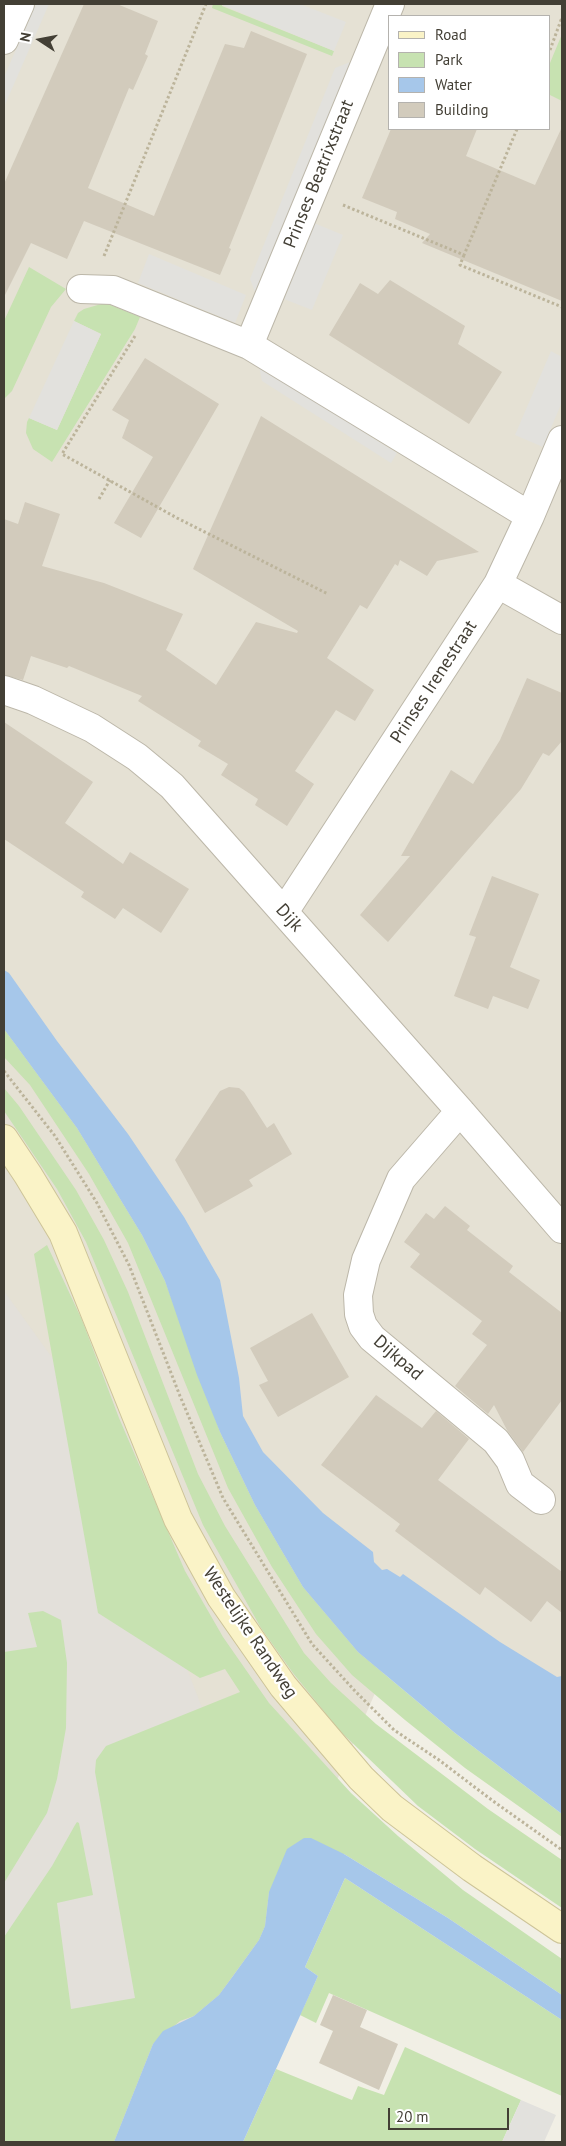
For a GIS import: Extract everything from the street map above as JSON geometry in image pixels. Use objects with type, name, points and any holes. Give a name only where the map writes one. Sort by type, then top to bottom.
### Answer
[{"type":"street","points":[[4,40],[20,4]]},
{"type":"street","name":"Prinses Beatrixstraat","points":[[249,345],[390,4]]},
{"type":"street","points":[[88,290],[113,290],[249,345],[530,516]]},
{"type":"street","name":"Prinses Irenestraat","points":[[284,912],[498,584],[530,516],[562,440]]},
{"type":"street","points":[[498,584],[562,620]]},
{"type":"street","name":"Dijk","points":[[4,690],[33,700],[92,728],[136,757],[172,786],[562,1229]]},
{"type":"street","name":"Dijkpad","points":[[460,1111],[401,1179],[366,1260],[358,1296],[359,1314],[363,1326],[372,1338],[496,1441],[510,1460],[520,1484],[541,1500]]},
{"type":"street","name":"Westelijke Randweg","points":[[4,1139],[63,1233],[178,1519],[221,1597],[283,1686],[342,1757],[392,1808],[472,1868],[562,1929]]},
{"type":"street","points":[[534,1196],[562,1204]]},
{"type":"path","points":[[88,290],[97,274],[206,4]]},
{"type":"path","points":[[551,48],[562,20]]},
{"type":"path","points":[[517,130],[460,265],[562,306]]},
{"type":"path","points":[[311,192],[464,255]]},
{"type":"path","points":[[153,307],[62,454],[177,518],[328,594]]},
{"type":"path","points":[[99,499],[110,480]]},
{"type":"path","points":[[4,1071],[55,1136],[97,1203],[129,1265],[180,1396],[224,1498],[312,1644],[354,1692],[394,1730],[439,1760],[562,1850]]},
{"type":"shaded area","points":[[4,4],[562,4],[562,1717],[410,1613],[179,2142],[4,2142]]},
{"type":"shaded area","points":[[36,4],[49,4],[4,107],[4,77]]},
{"type":"shaded area","points":[[222,4],[300,4],[346,22],[334,51]]},
{"type":"shaded area","points":[[350,62],[256,295],[250,279],[335,68]]},
{"type":"shaded area","points":[[314,223],[343,235],[312,310],[284,299]]},
{"type":"shaded area","points":[[149,254],[246,295],[235,323],[138,283]]},
{"type":"shaded area","points":[[74,321],[101,334],[57,430],[29,418]]},
{"type":"shaded area","points":[[551,351],[562,357],[562,402],[543,447],[515,435]]},
{"type":"shaded area","points":[[259,366],[397,453],[391,463],[262,381]]},
{"type":"shaded area","points":[[4,1291],[84,1402],[209,1726],[212,2142],[4,2142]]},
{"type":"shaded area","points":[[521,2100],[556,2115],[544,2142],[502,2142]]},
{"type":"green space","points":[[213,4],[222,4],[222,6],[334,51],[332,56],[212,8]]},
{"type":"green space","points":[[562,34],[562,101],[551,96],[551,61]]},
{"type":"green space","points":[[29,267],[66,289],[51,307],[12,391],[4,399],[4,321]]},
{"type":"green space","points":[[108,304],[140,317],[135,329],[52,462],[33,449],[26,433],[27,422],[29,418],[57,430],[101,334],[74,321],[78,313],[84,309]]},
{"type":"green space","points":[[4,1029],[77,1128],[142,1235],[165,1281],[220,1432],[255,1505],[303,1587],[358,1652],[455,1733],[562,1814],[562,1837],[465,1768],[405,1720],[352,1675],[316,1634],[272,1567],[228,1488],[128,1243],[89,1174],[30,1085],[4,1057]]},
{"type":"green space","points":[[4,1088],[19,1106],[76,1190],[104,1240],[128,1292],[198,1474],[225,1526],[304,1653],[331,1683],[376,1724],[488,1809],[562,1860],[562,1908],[475,1849],[418,1806],[340,1731],[293,1673],[261,1628],[203,1525],[86,1242],[57,1189],[4,1111]]},
{"type":"green space","points":[[47,1245],[82,1320],[119,1418],[185,1571],[223,1637],[269,1703],[351,1793],[398,1836],[463,1890],[562,1959],[562,1995],[448,1918],[344,1854],[269,1892],[265,1926],[259,1940],[219,1995],[194,2016],[180,2021],[153,2044],[114,2142],[4,2142],[4,1937],[52,1866],[77,1822],[79,1823],[93,1895],[57,1903],[71,2009],[135,1998],[95,1772],[96,1760],[106,1746],[240,1692],[225,1669],[200,1678],[98,1613],[34,1254]]},
{"type":"green space","points":[[43,1611],[61,1620],[67,1663],[66,1728],[57,1779],[47,1813],[4,1883],[4,1652],[37,1647],[28,1613]]},
{"type":"green space","points":[[345,1878],[562,2020],[562,2096],[329,1993],[316,2023],[300,2015],[318,1976],[305,1967]]},
{"type":"green space","points":[[405,2047],[521,2100],[502,2142],[243,2142],[276,2069],[352,2100],[358,2086],[384,2095]]},
{"type":"water","points":[[4,970],[9,973],[57,1041],[128,1134],[184,1217],[220,1280],[239,1378],[243,1416],[263,1452],[323,1513],[373,1552],[374,1562],[382,1570],[387,1569],[400,1577],[403,1574],[500,1642],[557,1677],[562,1676],[562,1814],[455,1733],[358,1652],[303,1587],[255,1505],[220,1432],[197,1375],[165,1281],[142,1235],[77,1128],[4,1029]]},
{"type":"water","points":[[304,1838],[311,1838],[344,1854],[448,1918],[562,1995],[562,2020],[345,1878],[305,1967],[318,1976],[243,2142],[114,2142],[153,2044],[163,2031],[194,2016],[219,1995],[233,1976],[259,1940],[265,1926],[269,1892],[287,1849]]},
{"type":"building","points":[[84,4],[117,4],[158,21],[145,54],[148,56],[133,90],[129,88],[88,188],[154,216],[225,44],[244,48],[251,31],[307,54],[229,248],[231,249],[220,275],[84,221],[67,259],[31,243],[4,297],[4,184]]},
{"type":"building","points":[[562,127],[562,301],[422,243],[430,234],[395,219],[397,212],[362,198],[391,130],[477,130],[466,156],[535,185]]},
{"type":"building","points":[[390,280],[465,326],[458,344],[502,372],[469,424],[329,335],[360,283],[378,294]]},
{"type":"building","points":[[145,358],[219,404],[141,538],[114,523],[153,457],[122,438],[129,420],[112,410]]},
{"type":"building","points":[[261,416],[479,552],[437,561],[427,576],[400,560],[398,566],[395,564],[367,609],[360,605],[327,658],[374,690],[355,721],[336,710],[295,771],[314,784],[287,826],[255,805],[258,799],[221,775],[228,764],[198,746],[201,741],[138,701],[142,696],[69,666],[67,668],[31,656],[23,680],[4,675],[4,519],[18,524],[25,502],[60,514],[42,566],[104,583],[183,614],[166,650],[216,685],[256,622],[297,633],[298,631],[193,569]]},
{"type":"building","points":[[527,678],[562,693],[562,741],[549,756],[543,753],[521,789],[388,942],[360,915],[410,856],[401,856],[451,770],[473,784],[500,740]]},
{"type":"building","points":[[4,722],[93,782],[65,823],[123,864],[130,852],[189,889],[161,933],[123,908],[115,919],[81,897],[84,892],[4,839]]},
{"type":"building","points":[[492,876],[539,894],[510,967],[540,980],[528,1009],[493,996],[488,1009],[454,996],[476,937],[469,935]]},
{"type":"building","points":[[229,1087],[239,1088],[244,1092],[267,1128],[274,1123],[292,1154],[249,1180],[253,1186],[205,1213],[175,1160],[220,1091]]},
{"type":"building","points":[[445,1206],[470,1226],[467,1230],[513,1266],[509,1272],[562,1313],[562,1400],[523,1452],[507,1430],[494,1405],[488,1414],[455,1386],[487,1345],[472,1334],[482,1321],[410,1267],[420,1254],[404,1242],[426,1213],[434,1219]]},
{"type":"building","points":[[312,1313],[349,1377],[278,1417],[259,1385],[268,1381],[250,1348]]},
{"type":"building","points":[[376,1395],[422,1428],[436,1411],[469,1439],[438,1480],[562,1572],[562,1613],[547,1601],[531,1622],[485,1587],[480,1595],[395,1531],[400,1524],[321,1465]]},
{"type":"building","points":[[333,1995],[367,2010],[360,2027],[398,2044],[379,2090],[319,2063],[333,2031],[320,2025]]}]
